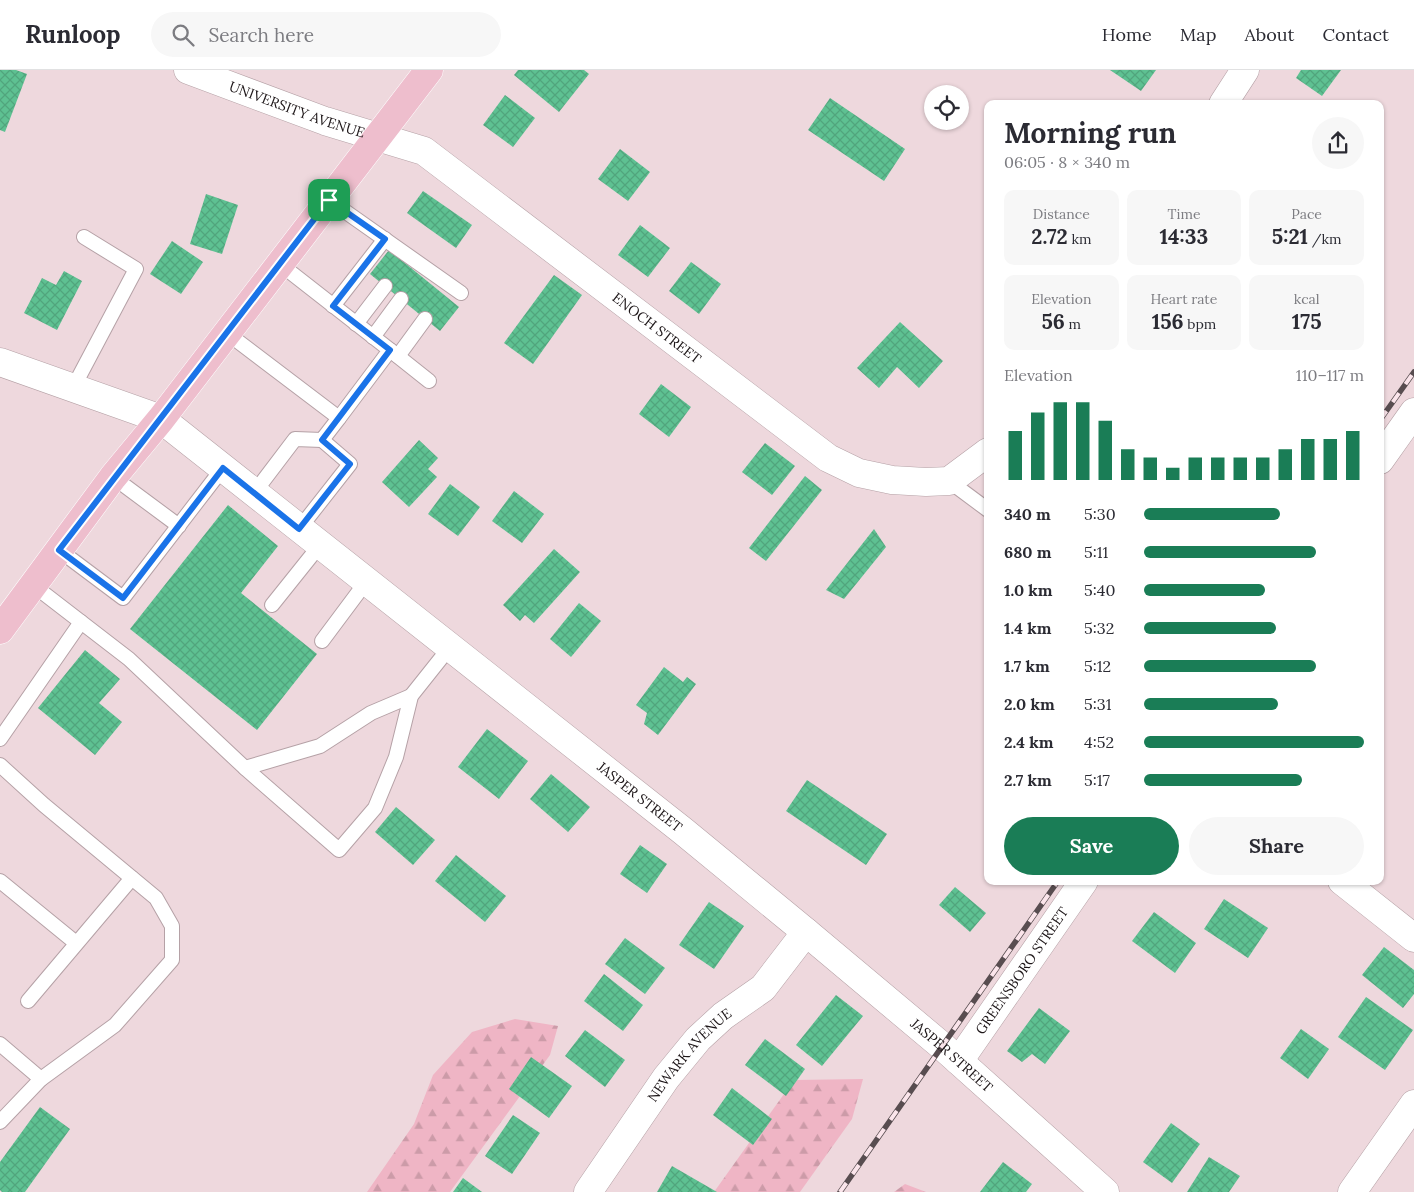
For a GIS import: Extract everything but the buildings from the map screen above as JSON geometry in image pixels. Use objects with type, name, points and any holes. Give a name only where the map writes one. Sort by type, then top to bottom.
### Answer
[{"type":"main road","points":[[0,630],[113,477],[161,419],[429,70]]},
{"type":"street","name":"UNIVERSITY AVENUE","points":[[188,70],[325,121],[378,137]]},
{"type":"street","points":[[1226,100],[1246,70]]},
{"type":"street","name":"ENOCH STREET","points":[[378,137],[424,151],[828,458],[859,473],[892,480],[949,480]]},
{"type":"street","name":"JASPER STREET","points":[[0,362],[161,419],[806,932],[959,1061],[1105,1192]]},
{"type":"street","points":[[1384,455],[1411,422]]},
{"type":"street","points":[[949,480],[984,455]]},
{"type":"street","name":"GREENSBORO STREET","points":[[959,1061],[1081,885]]},
{"type":"street","points":[[1347,885],[1414,938]]},
{"type":"street","name":"NEWARK AVENUE","points":[[588,1192],[666,1078],[698,1039],[723,1016],[763,988],[806,932]]},
{"type":"street","points":[[1352,1192],[1414,1104]]},
{"type":"lane","points":[[329,200],[385,239],[406,259],[452,291]]},
{"type":"lane","points":[[74,388],[136,269],[84,237]]},
{"type":"lane","points":[[333,306],[385,239]]},
{"type":"lane","points":[[280,264],[429,380]]},
{"type":"lane","points":[[356,324],[385,286]]},
{"type":"lane","points":[[373,337],[401,299]]},
{"type":"lane","points":[[322,440],[425,318]]},
{"type":"lane","points":[[227,333],[339,418]]},
{"type":"lane","points":[[254,492],[295,440],[322,440],[350,464],[272,605]]},
{"type":"lane","points":[[59,550],[123,598],[223,468]]},
{"type":"lane","points":[[113,477],[179,526]]},
{"type":"lane","points":[[949,480],[984,507]]},
{"type":"lane","points":[[322,641],[366,582]]},
{"type":"lane","points":[[33,585],[129,659],[245,768],[338,850],[375,808],[396,757],[411,696],[450,647]]},
{"type":"lane","points":[[0,739],[81,622]]},
{"type":"lane","points":[[245,768],[320,746],[371,713],[411,696]]},
{"type":"lane","points":[[0,766],[156,898],[172,926],[172,960],[115,1025],[41,1079],[0,1122]]},
{"type":"lane","points":[[28,1001],[132,878]]},
{"type":"lane","points":[[0,881],[76,943]]},
{"type":"lane","points":[[0,1044],[41,1079]]},
{"type":"green space","points":[[515,1019],[558,1026],[550,1055],[450,1192],[367,1192],[414,1124],[433,1075],[472,1032]]},
{"type":"green space","points":[[863,1079],[852,1119],[800,1192],[714,1192],[794,1080]]},
{"type":"green space","points":[[905,1184],[926,1192],[894,1192]]},
{"type":"railway","points":[[1384,414],[1414,372]]},
{"type":"railway","points":[[840,1192],[1055,885]]},
{"type":"route","points":[[329,200],[385,239],[333,306],[390,350],[322,440],[350,464],[299,529],[223,468],[123,598],[59,550],[113,477],[161,419],[329,200]]}]
